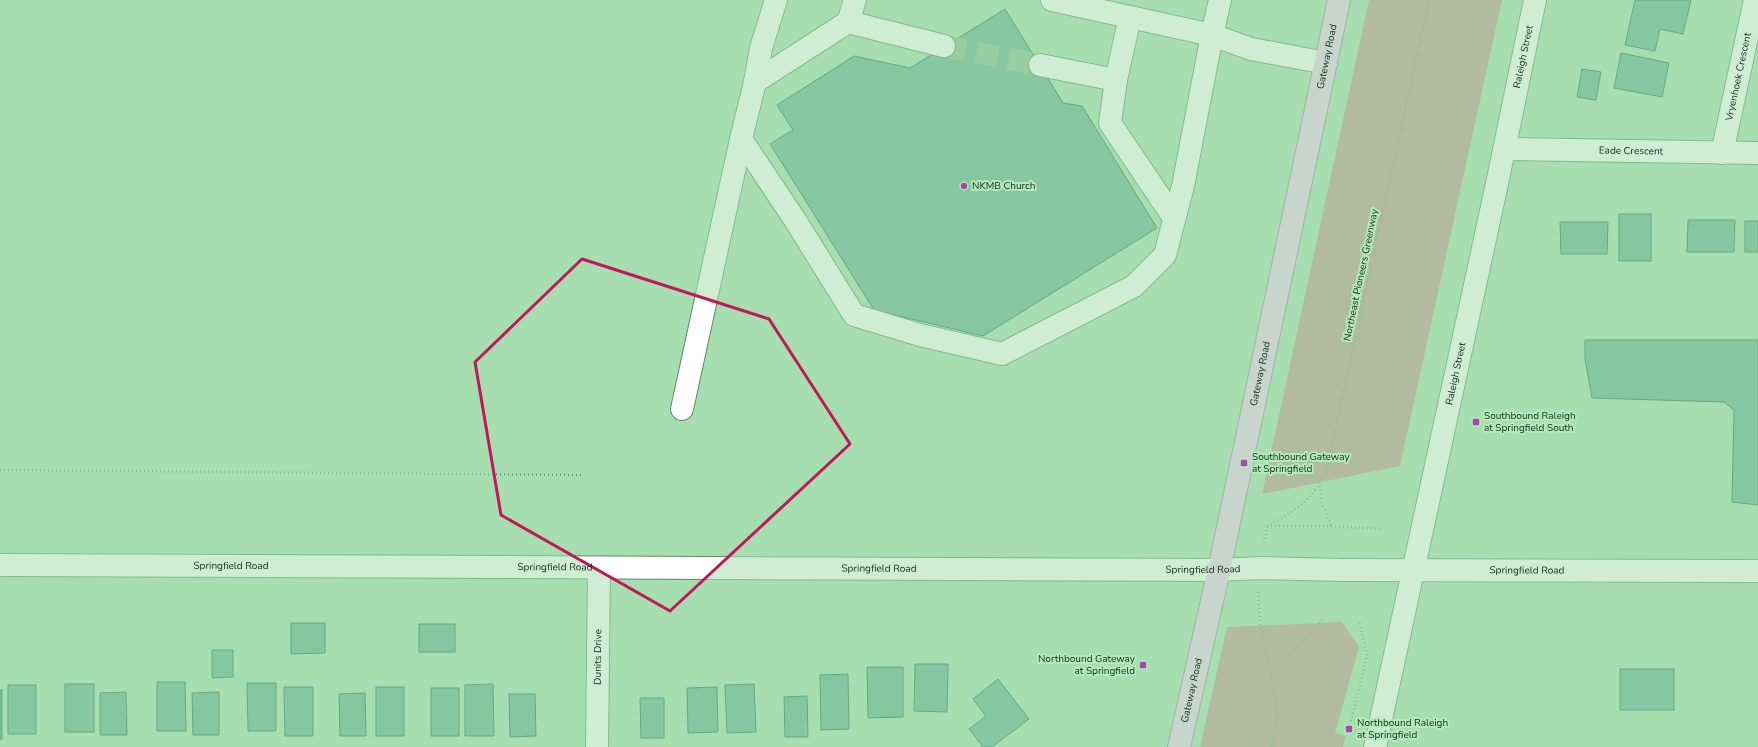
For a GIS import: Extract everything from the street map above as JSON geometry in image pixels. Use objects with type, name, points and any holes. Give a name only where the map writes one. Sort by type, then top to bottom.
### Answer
[{"type":"main road","name":"Gateway Road","points":[[1179,747],[1219,570],[1339,0]]},
{"type":"street","points":[[682,409],[741,139],[755,82],[761,48],[776,0]]},
{"type":"street","points":[[755,82],[848,22],[855,0]]},
{"type":"street","points":[[1052,0],[1212,35],[1251,49],[1326,63]]},
{"type":"street","points":[[741,139],[797,223],[854,315],[920,335],[1002,354],[1134,286],[1165,255],[1182,186],[1220,0]]},
{"type":"street","name":"Raleigh Street","points":[[1374,747],[1504,150],[1535,0]]},
{"type":"street","name":"Vryenhoek Crescent","points":[[1722,153],[1754,0]]},
{"type":"street","points":[[1130,17],[1116,80],[1110,123],[1174,218]]},
{"type":"street","points":[[848,22],[944,46]]},
{"type":"street","points":[[1040,65],[1116,80]]},
{"type":"street","name":"Eade Crescent","points":[[1504,150],[1758,153]]},
{"type":"street","name":"Springfield Road","points":[[0,565],[1219,570],[1260,568],[1758,571]]},
{"type":"street","name":"Dunits Drive","points":[[597,747],[599,568]]},
{"type":"path","name":"Northeast Pioneers Greenway","points":[[1331,526],[1267,526],[1289,514],[1320,486],[1329,460],[1429,0]]},
{"type":"path","points":[[0,470],[581,474]]},
{"type":"path","points":[[1320,486],[1322,504],[1331,526],[1383,529]]},
{"type":"path","points":[[1271,677],[1323,620]]},
{"type":"path","points":[[1349,729],[1367,656],[1359,620]]},
{"type":"path","points":[[1260,621],[1278,716],[1272,747]]},
{"type":"highlighted area","points":[[582,259],[769,319],[850,444],[670,611],[501,515],[475,362]]},
{"type":"shaded area","points":[[1369,0],[1502,0],[1400,466],[1262,494]]},
{"type":"shaded area","points":[[1342,622],[1359,647],[1335,733],[1346,736],[1343,747],[1200,747],[1227,627]]},
{"type":"building","points":[[1635,0],[1691,0],[1683,34],[1660,29],[1655,51],[1625,45]]},
{"type":"building","name":"NKMB Church","points":[[1005,9],[1063,103],[1082,106],[1157,228],[983,336],[874,310],[770,144],[793,130],[777,105],[854,56],[910,68]]},
{"type":"building","points":[[1621,53],[1669,63],[1662,97],[1614,88]]},
{"type":"building","points":[[1582,69],[1601,72],[1596,100],[1577,97]]},
{"type":"building","points":[[1619,214],[1651,214],[1651,261],[1619,261]]},
{"type":"building","points":[[1688,220],[1735,220],[1734,252],[1687,252]]},
{"type":"building","points":[[1745,221],[1758,221],[1758,252],[1745,252]]},
{"type":"building","points":[[1560,222],[1608,222],[1607,254],[1561,254]]},
{"type":"building","points":[[1585,340],[1758,340],[1758,505],[1732,502],[1734,410],[1724,402],[1592,398],[1585,359]]},
{"type":"building","points":[[291,623],[325,623],[325,653],[291,654]]},
{"type":"building","points":[[419,624],[455,624],[455,652],[419,652]]},
{"type":"building","points":[[212,650],[233,650],[233,677],[212,678]]},
{"type":"building","points":[[915,664],[948,664],[947,712],[914,711]]},
{"type":"building","points":[[867,667],[903,667],[903,717],[868,718]]},
{"type":"building","points":[[1620,669],[1674,669],[1674,710],[1620,710]]},
{"type":"building","points":[[848,674],[849,729],[821,730],[820,675]]},
{"type":"building","points":[[998,679],[1029,719],[992,747],[983,747],[969,729],[986,716],[973,699]]},
{"type":"building","points":[[157,682],[185,682],[186,731],[157,731]]},
{"type":"building","points":[[247,683],[276,683],[276,731],[248,731]]},
{"type":"building","points":[[65,684],[94,684],[94,732],[65,732]]},
{"type":"building","points":[[493,684],[494,736],[465,736],[465,685]]},
{"type":"building","points":[[754,684],[756,732],[727,733],[725,685]]},
{"type":"building","points":[[8,685],[36,685],[36,734],[8,734]]},
{"type":"building","points":[[284,687],[313,687],[313,736],[285,736]]},
{"type":"building","points":[[376,687],[404,687],[404,736],[376,736]]},
{"type":"building","points":[[717,687],[718,732],[688,733],[687,688]]},
{"type":"building","points":[[431,688],[459,688],[459,736],[431,736]]},
{"type":"building","points":[[0,690],[2,690],[2,739],[0,739]]},
{"type":"building","points":[[126,692],[127,735],[100,735],[100,693]]},
{"type":"building","points":[[219,692],[219,735],[193,735],[192,693]]},
{"type":"building","points":[[365,693],[366,736],[340,736],[339,694]]},
{"type":"building","points":[[509,694],[535,694],[536,736],[510,737]]},
{"type":"building","points":[[807,696],[808,737],[785,737],[784,697]]},
{"type":"building","points":[[640,698],[664,698],[664,738],[641,738]]},
{"type":"tunnel","points":[[944,46],[1040,65]]},
{"type":"place","name":"NKMB Church","points":[[964,186]]},
{"type":"place","name":"Southbound Raleigh at Springfield South","points":[[1476,422]]},
{"type":"place","name":"Southbound Gateway at Springfield","points":[[1244,463]]},
{"type":"place","name":"Northbound Gateway at Springfield","points":[[1143,665]]},
{"type":"place","name":"Northbound Raleigh at Springfield","points":[[1349,729]]}]
